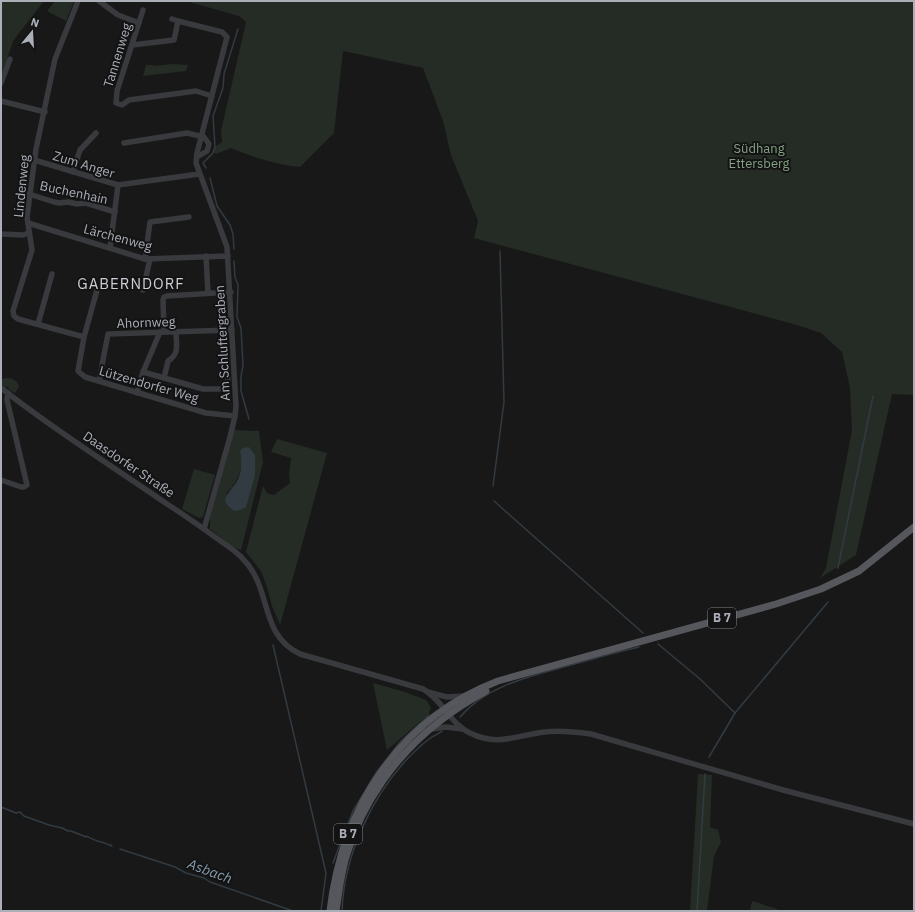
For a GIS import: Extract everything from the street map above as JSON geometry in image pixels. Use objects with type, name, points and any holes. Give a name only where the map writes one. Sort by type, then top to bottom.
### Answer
[{"type":"main road","name":"B 7","points":[[336,911],[338,893],[347,855],[362,817],[379,786],[408,750],[446,712],[467,696],[491,684],[776,604],[815,591],[859,571],[914,527]]},
{"type":"main road","name":"B 7","points":[[330,911],[332,891],[341,853],[356,814],[379,775],[402,745],[426,723],[515,677]]},
{"type":"street","name":"Lindenweg","points":[[78,1],[55,60],[36,149],[28,223],[32,250],[13,313],[18,319],[84,337]]},
{"type":"street","points":[[100,1],[118,15],[139,23]]},
{"type":"street","name":"Tannenweg","points":[[143,10],[117,92],[116,103],[122,105],[129,100],[196,91],[212,96]]},
{"type":"street","points":[[132,45],[174,40],[178,21],[172,19]]},
{"type":"street","name":"Am Schluftergraben","points":[[178,21],[222,32],[227,37],[196,163],[225,239],[228,256],[231,292],[235,416],[204,529]]},
{"type":"street","points":[[1,83],[10,59]]},
{"type":"street","points":[[1,101],[45,112]]},
{"type":"street","points":[[73,172],[80,150],[96,133]]},
{"type":"street","points":[[124,143],[187,133],[202,136]]},
{"type":"street","name":"Am Schluftergraben","points":[[197,157],[207,151],[210,144],[202,136]]},
{"type":"street","name":"Zum Anger","points":[[34,160],[118,186],[199,174]]},
{"type":"street","name":"Buchenhain","points":[[110,248],[118,186]]},
{"type":"street","name":"Buchenhain","points":[[30,194],[59,203],[86,203],[114,212]]},
{"type":"street","points":[[143,290],[148,259],[150,222],[189,217]]},
{"type":"street","name":"Lärchenweg","points":[[28,223],[148,259],[228,256]]},
{"type":"street","points":[[1,234],[23,235],[29,233]]},
{"type":"street","points":[[206,256],[208,293]]},
{"type":"street","points":[[38,324],[52,274]]},
{"type":"street","points":[[84,337],[97,290]]},
{"type":"street","points":[[137,393],[143,372],[162,332],[164,297],[231,292]]},
{"type":"street","points":[[143,372],[203,389],[227,388],[225,330]]},
{"type":"street","name":"Ahornweg","points":[[99,381],[108,334],[232,330]]},
{"type":"street","points":[[164,378],[168,361],[174,357],[176,352],[176,332]]},
{"type":"street","name":"Lützendorfer Weg","points":[[84,337],[78,367],[78,371],[81,375],[137,393],[206,412],[235,416]]},
{"type":"street","name":"Daasdorfer Straße","points":[[1,388],[204,529],[243,559],[251,569],[261,587],[270,620],[275,632],[291,649],[306,657],[408,684],[447,697],[467,696]]},
{"type":"street","points":[[1,480],[21,487],[27,485],[7,400],[8,393]]},
{"type":"street","points":[[427,691],[463,729],[477,736],[494,740],[506,740],[546,732],[591,734],[784,790],[914,824]]},
{"type":"street","points":[[429,730],[446,727],[463,729]]},
{"type":"green space","points":[[1,1],[44,1],[13,41],[1,77]]},
{"type":"green space","points":[[55,1],[74,1],[66,21],[47,11]]},
{"type":"green space","name":"Südhang Ettersberg","points":[[186,1],[914,1],[914,395],[892,394],[856,555],[820,578],[826,568],[852,430],[850,388],[842,352],[821,333],[797,325],[474,238],[478,221],[451,155],[443,121],[423,68],[343,51],[334,133],[300,167],[265,160],[231,148],[216,154],[212,151],[222,142],[221,131],[246,22],[239,16]]},
{"type":"green space","points":[[173,64],[188,65],[186,71],[143,76],[146,65],[153,66]]},
{"type":"green space","points":[[8,378],[18,383],[19,387],[15,393],[8,389],[9,388],[7,386],[6,388],[1,384],[1,379]]},
{"type":"green space","points":[[234,430],[259,431],[263,462],[241,550],[233,547],[210,529],[210,518]],"holes":[[[249,447],[255,455],[246,507],[226,494],[239,475],[241,464],[240,451]]]},
{"type":"green space","points":[[277,439],[327,453],[280,625],[272,606],[261,571],[246,552],[263,486],[267,493],[274,495],[290,483],[289,474],[291,458],[271,452]]},
{"type":"green space","points":[[194,469],[215,475],[203,517],[199,518],[182,509]]},
{"type":"green space","points":[[373,683],[405,692],[426,700],[431,708],[428,715],[387,750]]},
{"type":"green space","points":[[698,774],[712,775],[710,827],[718,830],[721,842],[714,856],[707,911],[690,911]]},
{"type":"green space","points":[[752,901],[783,911],[750,911]]},
{"type":"shaded area","points":[[249,447],[255,455],[255,475],[246,507],[234,511],[225,501],[240,474],[240,451],[243,448]]},
{"type":"waterway","points":[[206,168],[203,163],[213,153],[215,147],[213,116],[223,88],[224,74],[238,29]]},
{"type":"waterway","points":[[210,178],[217,206],[230,225],[233,234],[234,249]]},
{"type":"waterway","points":[[493,486],[504,402],[500,251]]},
{"type":"waterway","points":[[234,261],[235,277],[238,285],[237,317],[241,328],[243,365],[241,391],[249,419]]},
{"type":"waterway","points":[[838,568],[873,396]]},
{"type":"waterway","points":[[494,501],[643,633]]},
{"type":"waterway","points":[[735,713],[828,602]]},
{"type":"waterway","points":[[658,644],[700,679],[735,713],[709,757]]},
{"type":"waterway","points":[[273,645],[326,873],[321,911]]},
{"type":"waterway","points":[[460,717],[483,697],[511,683],[541,673],[639,647]]},
{"type":"waterway","points":[[333,863],[353,811],[376,773],[400,742],[429,715]]},
{"type":"waterway","points":[[342,911],[348,869],[362,828],[372,809],[395,773],[409,757],[432,737],[442,731]]},
{"type":"waterway","points":[[697,911],[705,774]]},
{"type":"waterway","name":"Asbach","points":[[1,807],[16,813],[20,812],[24,816],[86,837],[87,836],[112,846]]},
{"type":"waterway","name":"Asbach","points":[[120,849],[175,867],[186,873],[204,878],[210,882],[293,911]]},
{"type":"district","name":"GABERNDORF","points":[[131,284]]}]
